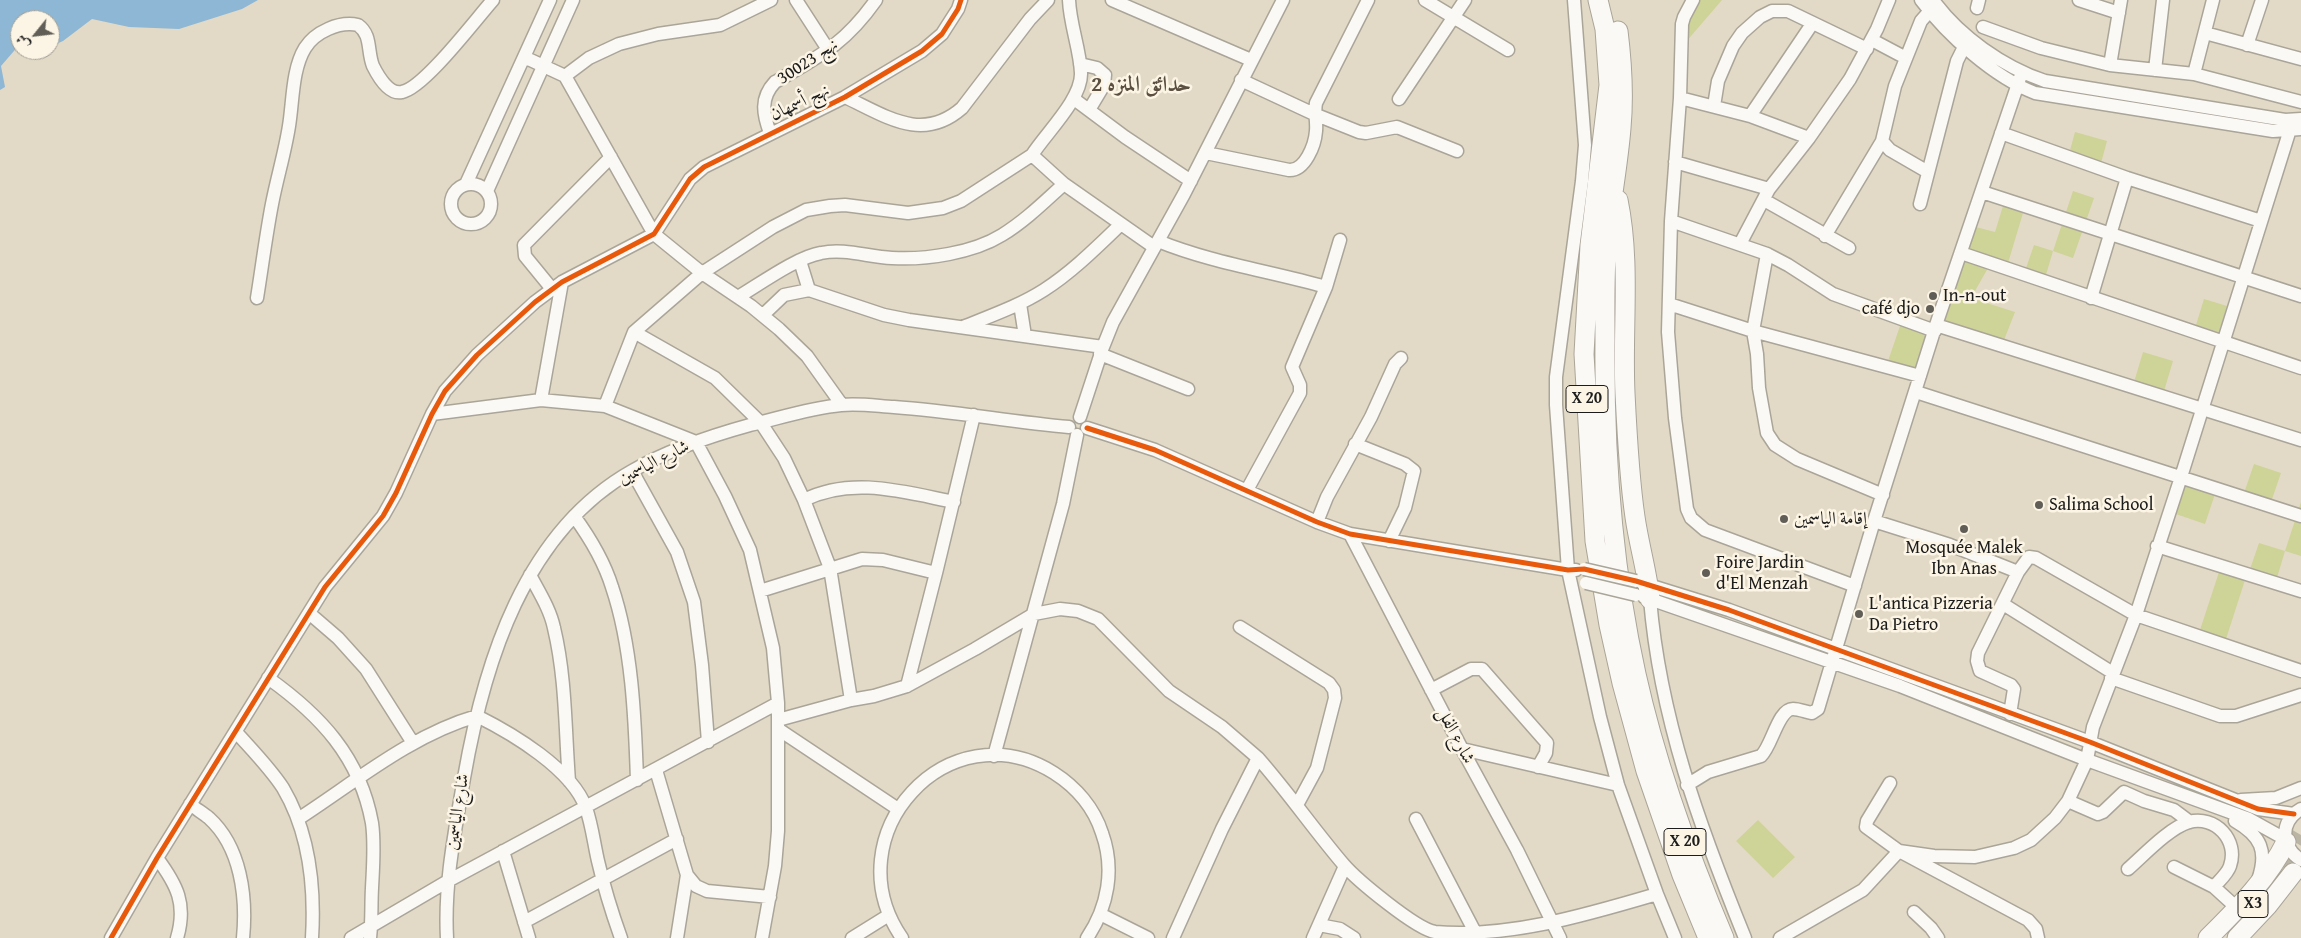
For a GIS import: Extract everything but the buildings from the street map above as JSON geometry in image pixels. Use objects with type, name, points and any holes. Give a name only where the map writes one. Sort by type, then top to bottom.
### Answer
[{"type":"highway","name":"X 20","points":[[1598,0],[1604,29],[1609,84],[1590,245],[1584,354],[1595,541],[1609,625],[1622,683],[1653,793],[1682,875],[1708,938]]},
{"type":"highway","name":"X 20","points":[[1611,0],[1617,27],[1622,86],[1621,128],[1607,245],[1604,343],[1606,421],[1614,539],[1636,673],[1656,750],[1688,852],[1724,938]]},
{"type":"highway","points":[[1614,178],[1621,213],[1625,252],[1625,390],[1630,474],[1643,590]]},
{"type":"highway","points":[[1656,750],[1677,787],[1709,879],[1736,938]]},
{"type":"highway","points":[[2208,938],[2237,908],[2275,862],[2285,841]]},
{"type":"highway","points":[[2250,938],[2294,870]]},
{"type":"highway","name":"X3","points":[[2221,938],[2258,899],[2294,870]]},
{"type":"highway","name":"X3","points":[[2237,938],[2268,905],[2294,870]]},
{"type":"highway","points":[[1682,875],[1684,910],[1695,938]]},
{"type":"street","points":[[258,298],[272,204],[289,128],[297,73],[301,58],[310,42],[340,24],[358,24],[368,36],[373,65],[379,76],[394,92],[402,92],[426,77],[492,0]]},
{"type":"street","points":[[466,184],[478,185],[487,191],[491,203],[486,218],[472,224],[464,223],[453,212],[451,204],[456,190],[466,184],[550,0]]},
{"type":"street","points":[[487,191],[573,0]]},
{"type":"street","points":[[565,76],[589,58],[620,44],[658,34],[720,25],[771,0]]},
{"type":"street","points":[[796,0],[829,51]]},
{"type":"street","name":"نهج 30023","points":[[770,133],[764,115],[764,105],[769,88],[775,82],[829,51],[859,24],[876,0]]},
{"type":"street","name":"نهج أسمهان","points":[[654,234],[697,173],[770,133],[845,97],[922,51],[942,34],[958,9],[961,0]]},
{"type":"street","points":[[845,97],[894,120],[918,126],[940,123],[952,117],[962,108],[1025,25],[1048,0]]},
{"type":"street","points":[[605,406],[634,332],[702,273],[773,226],[806,210],[844,205],[908,212],[943,208],[961,201],[1032,155],[1074,99],[1080,85],[1080,64],[1072,27],[1069,0]]},
{"type":"street","points":[[1112,0],[1251,60]]},
{"type":"street","points":[[994,756],[1063,504],[1078,430],[1086,421],[1080,417],[1102,350],[1113,322],[1191,181],[1282,0]]},
{"type":"street","points":[[1206,152],[1294,170],[1304,162],[1316,133],[1314,114],[1316,104],[1368,0]]},
{"type":"street","points":[[1425,0],[1508,50]]},
{"type":"street","points":[[1399,99],[1466,0]]},
{"type":"street","points":[[1574,0],[1584,144],[1582,181],[1556,377],[1556,405],[1568,570],[1600,717],[1618,785],[1656,894],[1675,938]]},
{"type":"street","points":[[1693,0],[1682,24],[1680,98],[1671,221],[1668,332],[1675,418],[1687,509],[1691,518],[1697,524],[1716,535],[1855,586]]},
{"type":"street","points":[[1740,244],[1767,194],[1850,79],[1869,44],[1889,0]]},
{"type":"street","points":[[1910,0],[1928,3],[1966,35],[2022,72],[2057,84],[2296,125]]},
{"type":"street","points":[[2079,0],[2120,6],[2110,65]]},
{"type":"street","points":[[2156,70],[2163,0]]},
{"type":"street","points":[[2194,74],[2214,0]]},
{"type":"street","points":[[2247,45],[2262,0]]},
{"type":"street","points":[[1928,3],[1964,47],[2017,85],[2036,93],[2055,98],[2273,131],[2296,125]]},
{"type":"street","points":[[1825,236],[1882,141],[1895,86],[1928,3]]},
{"type":"street","points":[[1714,106],[1718,82],[1728,55],[1742,33],[1760,17],[1772,11],[1788,11],[1812,24],[1906,58]]},
{"type":"street","points":[[1750,116],[1812,24]]},
{"type":"street","points":[[1983,27],[2041,48],[2110,65],[2194,74],[2301,102]]},
{"type":"street","points":[[2205,33],[2301,59]]},
{"type":"street","points":[[1920,204],[1957,61],[1964,47]]},
{"type":"street","points":[[524,57],[565,76],[654,234],[702,273],[763,315],[807,356],[842,405]]},
{"type":"street","points":[[1080,64],[1098,68],[1105,76],[1104,85],[1089,110]]},
{"type":"street","points":[[1687,785],[1708,772],[1761,756],[1766,751],[1781,716],[1786,711],[1794,709],[1815,712],[1818,709],[1874,521],[1920,376],[2022,72]]},
{"type":"street","points":[[1241,80],[1314,114],[1366,133],[1397,127],[1457,151]]},
{"type":"street","points":[[1680,98],[1750,116],[1809,138]]},
{"type":"street","points":[[1074,99],[1125,137],[1191,181]]},
{"type":"street","points":[[1899,851],[1934,856],[1976,857],[1994,854],[2031,840],[2055,818],[2068,801],[2087,760],[2094,727],[2136,615],[2225,342],[2261,221],[2296,125]]},
{"type":"street","points":[[2000,133],[2127,178],[2261,221]]},
{"type":"street","points":[[1882,141],[1890,150],[1928,172]]},
{"type":"street","points":[[1032,155],[1064,184],[1120,225],[1156,244],[1210,260],[1287,276],[1326,287]]},
{"type":"street","points":[[557,286],[525,256],[524,245],[611,157]]},
{"type":"street","points":[[1675,162],[1767,194],[1825,236],[1849,248]]},
{"type":"street","points":[[2091,298],[2127,178]]},
{"type":"street","points":[[738,297],[800,261],[822,252],[842,251],[906,259],[934,257],[966,249],[1001,236],[1024,220],[1064,184]]},
{"type":"street","points":[[1982,192],[2301,296]]},
{"type":"street","points":[[1671,221],[1767,254],[1833,294],[1936,328],[2203,408],[2301,440]]},
{"type":"street","points":[[963,328],[1020,304],[1044,290],[1079,265],[1120,225]]},
{"type":"street","points":[[111,938],[190,804],[330,580],[383,516],[396,493],[432,414],[446,391],[477,355],[535,302],[557,286],[654,234]]},
{"type":"street","points":[[1247,490],[1300,393],[1300,385],[1292,367],[1326,287],[1340,240]]},
{"type":"street","points":[[1767,254],[1753,331],[1762,410],[1768,432],[1775,444],[1797,459],[1883,495]]},
{"type":"street","points":[[1961,254],[2301,368]]},
{"type":"street","points":[[800,261],[809,290]]},
{"type":"street","points":[[541,400],[557,286]]},
{"type":"street","points":[[763,315],[784,295],[809,290],[884,315],[1025,336],[1102,350],[1188,389]]},
{"type":"street","points":[[1020,304],[1025,336]]},
{"type":"street","points":[[1669,304],[1753,331],[1920,376]]},
{"type":"street","points":[[634,332],[716,378],[761,423],[784,458],[804,500],[830,568],[850,700]]},
{"type":"street","points":[[1317,522],[1355,444],[1371,417],[1395,364],[1401,358]]},
{"type":"street","points":[[1916,392],[2301,516]]},
{"type":"street","points":[[432,414],[541,400],[605,406],[696,442],[726,496],[750,550],[773,648],[778,703],[778,831],[770,897],[762,938]]},
{"type":"street","name":"شارع الياسمين","points":[[447,938],[448,880],[468,757],[477,716],[500,641],[519,594],[543,554],[574,516],[595,496],[632,471],[696,442],[761,423],[842,405],[941,410],[974,414],[1078,430],[1155,450],[1317,522],[1350,534],[1389,542],[1568,570]]},
{"type":"street","points":[[907,686],[954,502],[974,414]]},
{"type":"street","points":[[1355,444],[1405,464],[1414,471],[1404,508],[1389,542]]},
{"type":"street","points":[[632,471],[677,552],[694,602],[702,665],[708,742]]},
{"type":"street","points":[[804,500],[833,489],[868,488],[896,490],[954,502]]},
{"type":"street","points":[[574,516],[597,551],[612,585],[622,622],[636,729],[637,780]]},
{"type":"street","points":[[1874,521],[1950,545],[2018,572]]},
{"type":"street","name":"شارع الفل","points":[[1350,534],[1507,831],[1560,938]]},
{"type":"street","points":[[2157,546],[2301,591]]},
{"type":"street","points":[[2010,714],[2014,689],[2010,685],[1980,671],[1977,661],[1980,646],[2026,558],[2033,557],[2136,615],[2301,671]]},
{"type":"street","points":[[760,591],[848,562],[868,558],[903,564],[936,573]]},
{"type":"street","points":[[1568,570],[1584,569],[1643,590],[1832,664],[1900,686],[2087,760],[2262,825],[2285,841],[2294,856],[2294,870]]},
{"type":"street","points":[[1568,570],[1586,583],[1643,590],[1730,610],[2090,742],[2269,812],[2297,812]]},
{"type":"street","points":[[530,575],[547,607],[554,627],[564,692],[569,781]]},
{"type":"street","points":[[1643,590],[1672,734],[1687,785],[1716,868],[1745,938]]},
{"type":"street","points":[[2003,604],[2112,676],[2220,716],[2236,716],[2301,695]]},
{"type":"street","points":[[778,724],[850,700],[874,696],[907,686],[1034,614],[1060,609],[1078,611],[1098,619],[1169,691],[1222,727],[1258,758],[1345,866],[1378,896],[1434,935],[1517,935],[1656,894]]},
{"type":"street","points":[[309,613],[338,638],[366,669],[413,743]]},
{"type":"street","points":[[1240,627],[1329,683],[1334,690],[1335,698],[1317,768],[1297,805]]},
{"type":"street","points":[[1431,690],[1471,669],[1482,669],[1547,743],[1546,753],[1538,766]]},
{"type":"street","points":[[268,678],[298,699],[320,721],[343,749],[358,779],[372,823],[374,847],[371,932]]},
{"type":"street","points":[[351,938],[371,932],[448,880],[778,703]]},
{"type":"street","points":[[298,819],[413,743],[454,722],[477,716],[536,751],[558,769],[569,781],[586,807],[603,878],[621,938]]},
{"type":"street","points":[[778,724],[898,809]]},
{"type":"street","points":[[236,732],[282,788],[298,819],[308,861],[313,917],[312,938]]},
{"type":"street","points":[[1462,749],[1618,785]]},
{"type":"street","points":[[902,938],[889,915],[882,890],[880,864],[884,839],[898,809],[918,785],[938,770],[962,760],[994,756],[1026,760],[1049,770],[1070,785],[1087,804],[1100,826],[1107,851],[1107,889],[1100,914],[1087,938]]},
{"type":"street","points":[[1173,938],[1222,829],[1258,758]]},
{"type":"street","points":[[656,770],[687,875],[696,886],[707,891],[770,897]]},
{"type":"street","points":[[1890,783],[1867,821],[1866,826],[1899,851],[2028,920],[2036,929],[2038,938]]},
{"type":"street","points":[[2236,800],[2276,798],[2301,788]]},
{"type":"street","points":[[2068,801],[2098,814],[2103,812],[2122,794],[2127,793],[2144,802],[2174,810],[2190,822]]},
{"type":"street","points":[[190,804],[210,818],[226,840],[238,865],[243,897],[242,938]]},
{"type":"street","points":[[2208,822],[2218,808]]},
{"type":"street","points":[[2218,808],[2249,829],[2260,843],[2262,864],[2255,887]]},
{"type":"street","points":[[2285,841],[2286,826],[2297,812]]},
{"type":"street","points":[[1416,819],[1477,936]]},
{"type":"street","points":[[2128,869],[2176,828],[2190,822],[2208,822],[2222,830],[2230,842],[2233,855],[2230,868],[2214,887]]},
{"type":"street","points":[[524,922],[677,839]]},
{"type":"street","points":[[504,851],[529,938]]},
{"type":"street","points":[[1780,938],[1863,890],[1899,851]]},
{"type":"street","points":[[157,858],[174,882],[181,901],[177,938]]},
{"type":"street","points":[[1313,938],[1345,866]]},
{"type":"street","points":[[2174,867],[2214,887],[2237,908]]},
{"type":"street","points":[[677,938],[687,875]]},
{"type":"street","points":[[1914,912],[1931,928],[1938,938]]},
{"type":"street","points":[[1100,914],[1148,938]]},
{"type":"street","points":[[852,938],[889,915]]},
{"type":"street","points":[[1319,924],[1340,929],[1354,938]]},
{"type":"green space","points":[[1696,0],[1722,0],[1685,43],[1684,22]]},
{"type":"green space","points":[[2075,132],[2107,141],[2101,163],[2069,154]]},
{"type":"green space","points":[[2073,191],[2094,198],[2073,258],[2053,251]]},
{"type":"green space","points":[[2003,206],[2023,213],[2005,273],[1988,268],[1971,298],[2015,312],[2004,340],[1942,321],[1972,226],[1995,232]]},
{"type":"green space","points":[[2034,245],[2053,251],[2045,278],[2025,271]]},
{"type":"green space","points":[[2204,299],[2227,306],[2219,332],[2196,325]]},
{"type":"green space","points":[[1901,323],[1927,333],[1916,368],[1888,361]]},
{"type":"green space","points":[[2143,352],[2173,361],[2164,391],[2134,382]]},
{"type":"green space","points":[[2254,464],[2281,473],[2271,502],[2244,493]]},
{"type":"green space","points":[[2183,483],[2215,494],[2205,524],[2173,513]]},
{"type":"green space","points":[[2301,502],[2301,556],[2285,551]]},
{"type":"green space","points":[[2259,543],[2285,551],[2276,581],[2249,572]]},
{"type":"green space","points":[[2219,572],[2245,580],[2225,642],[2199,633]]},
{"type":"green space","points":[[1758,820],[1795,857],[1773,878],[1736,841]]},
{"type":"water","points":[[0,0],[258,0],[242,9],[179,29],[129,27],[92,19],[60,42],[60,10],[10,10],[10,56],[1,66],[5,87],[0,90]]},
{"type":"tunnel","points":[[2282,867],[2301,835]]},
{"type":"cycle path","points":[[111,938],[157,858],[325,587],[383,516],[445,391],[477,355],[535,302],[562,282],[654,234],[690,179],[704,167],[845,97],[922,51],[942,34],[958,9],[961,0]]},
{"type":"cycle path","points":[[1087,428],[1155,450],[1317,522],[1350,534],[1568,570],[1584,569],[1636,581],[1729,610],[2090,742],[2258,809],[2294,814]]},
{"type":"place","name":"In-n-out","points":[[1933,296]]},
{"type":"place","name":"café djo","points":[[1930,309]]},
{"type":"place","name":"Salima School","points":[[2039,505]]},
{"type":"place","name":"إقامة الياسمين","points":[[1784,519]]},
{"type":"place","name":"Mosquée Malek Ibn Anas","points":[[1964,529]]},
{"type":"place","name":"Foire Jardin d'El Menzah","points":[[1706,573]]},
{"type":"place","name":"L'antica Pizzeria Da Pietro","points":[[1859,614]]},
{"type":"district","name":"حدائق المنزه 2","points":[[1141,85]]}]
